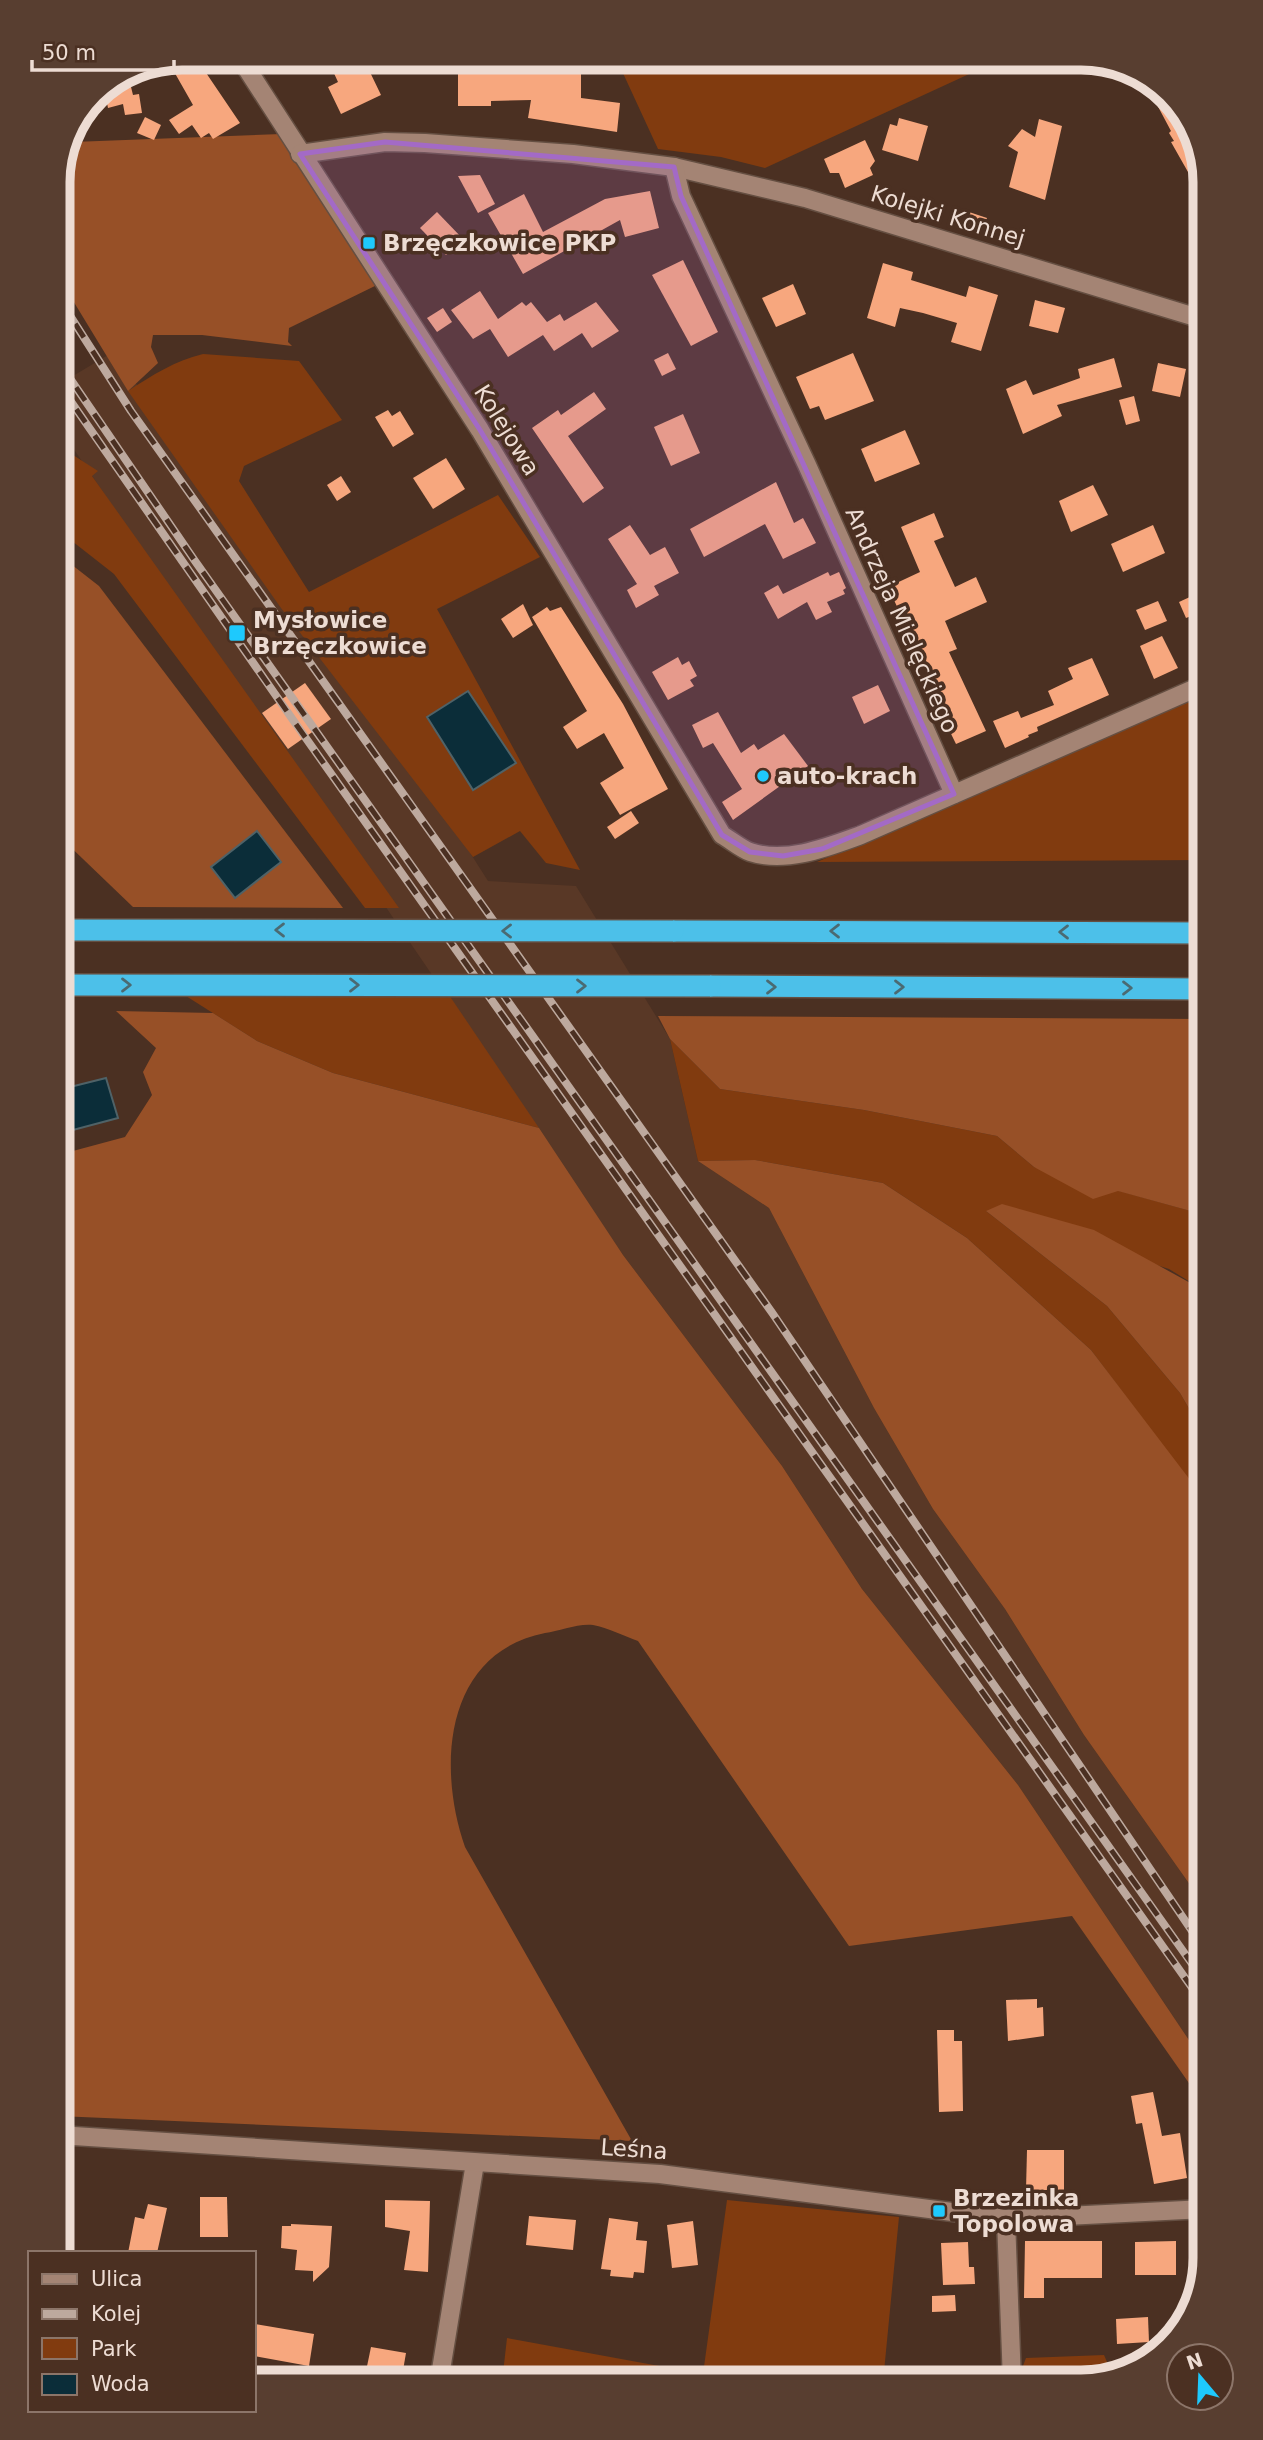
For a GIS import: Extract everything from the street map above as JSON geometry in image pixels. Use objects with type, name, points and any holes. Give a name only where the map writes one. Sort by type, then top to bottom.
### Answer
[{"type":"highway","points":[[70,930],[1193,933]]},
{"type":"highway","points":[[70,985],[1193,989]]},
{"type":"street","name":"Kolejowa","points":[[248,70],[480,430],[722,835],[750,852],[783,856],[861,835],[954,794]]},
{"type":"street","name":"Kolejki Konnej","points":[[300,154],[385,142],[425,143],[573,154],[674,167],[805,198],[1193,316]]},
{"type":"street","name":"Andrzeja Mielęckiego","points":[[674,167],[681,196],[807,465],[954,794]]},
{"type":"street","points":[[954,794],[1193,689]]},
{"type":"street","name":"Leśna","points":[[70,2136],[660,2174],[1006,2219],[1193,2210]]},
{"type":"street","points":[[441,2370],[475,2163]]},
{"type":"street","points":[[1006,2219],[1012,2370]]},
{"type":"highlighted area","points":[[385,142],[425,143],[674,167],[681,196],[954,794],[822,849],[783,856],[750,852],[722,835],[480,430],[300,154]]},
{"type":"shaded area","points":[[281,134],[379,284],[289,328],[288,342],[292,346],[202,335],[153,335],[151,347],[158,363],[128,391],[70,296],[70,175],[78,142]]},
{"type":"shaded area","points":[[113,352],[427,785],[488,881],[576,886],[670,1039],[698,1161],[769,1208],[874,1408],[933,1509],[1005,1609],[1084,1735],[1193,1889],[1193,2046],[1018,1785],[862,1589],[782,1466],[623,1255],[70,444],[70,378]]},
{"type":"shaded area","points":[[70,563],[99,586],[343,908],[133,907],[70,847]]},
{"type":"shaded area","points":[[116,1011],[213,1013],[257,1041],[333,1073],[539,1128],[623,1255],[782,1466],[862,1589],[1018,1785],[1193,2046],[1193,2089],[1072,1916],[849,1946],[638,1641],[604,1628],[587,1625],[545,1633],[511,1645],[486,1664],[468,1688],[457,1718],[451,1749],[451,1783],[456,1816],[465,1847],[632,2141],[70,2117],[70,1152],[125,1137],[152,1095],[143,1072],[156,1048]]},
{"type":"shaded area","points":[[658,1016],[1193,1019],[1193,1212],[1118,1191],[1093,1199],[1034,1167],[997,1136],[864,1110],[720,1089],[670,1039]]},
{"type":"shaded area","points":[[755,1160],[883,1183],[967,1238],[1091,1350],[1193,1484],[1193,1889],[1084,1735],[1005,1609],[933,1509],[874,1408],[769,1208],[698,1161]]},
{"type":"shaded area","points":[[1002,1204],[1094,1230],[1193,1284],[1193,1415],[1180,1393],[1107,1306],[986,1211]]},
{"type":"green space","points":[[622,70],[978,70],[765,168],[721,157],[658,149]]},
{"type":"green space","points":[[203,354],[299,361],[342,420],[244,466],[239,481],[309,592],[498,495],[540,557],[437,609],[580,870],[546,863],[520,831],[473,857],[281,608],[128,391],[173,365]]},
{"type":"green space","points":[[70,453],[98,471],[92,476],[399,908],[365,908],[114,574],[70,539]]},
{"type":"green space","points":[[1193,698],[1193,860],[817,862]]},
{"type":"green space","points":[[449,995],[539,1128],[333,1073],[257,1041],[186,996]]},
{"type":"green space","points":[[670,1039],[720,1089],[864,1110],[997,1136],[1034,1167],[1193,1212],[1193,1284],[1169,1269],[986,1211],[1107,1306],[1180,1393],[1193,1415],[1193,1486],[1091,1350],[967,1238],[883,1183],[755,1160],[698,1161]]},
{"type":"green space","points":[[727,2200],[899,2217],[884,2370],[704,2370]]},
{"type":"green space","points":[[507,2338],[681,2370],[503,2370]]},
{"type":"green space","points":[[1104,2355],[1109,2366],[1081,2370],[1022,2370],[1026,2358]]},
{"type":"water","points":[[468,691],[516,763],[473,790],[427,717]]},
{"type":"water","points":[[257,831],[281,862],[235,898],[211,867]]},
{"type":"water","points":[[106,1078],[118,1118],[70,1131],[70,1087]]},
{"type":"building","points":[[204,70],[240,123],[213,139],[209,133],[201,138],[192,125],[179,134],[169,120],[193,105],[174,71]]},
{"type":"building","points":[[332,70],[357,70],[358,73],[369,70],[381,95],[341,114],[328,87],[338,82]]},
{"type":"building","points":[[458,70],[581,72],[581,98],[620,103],[617,132],[528,118],[531,100],[491,101],[491,106],[458,106]]},
{"type":"building","points":[[130,84],[133,95],[139,94],[142,113],[125,115],[123,104],[108,108],[106,100]]},
{"type":"building","points":[[1152,96],[1178,126],[1191,160],[1193,181],[1171,142],[1174,141],[1169,133],[1171,131]]},
{"type":"building","points":[[145,117],[161,125],[154,140],[137,133]]},
{"type":"building","points":[[899,118],[928,126],[918,161],[882,150],[890,124],[897,126]]},
{"type":"building","points":[[1039,119],[1062,126],[1045,200],[1009,187],[1018,152],[1008,146],[1022,129],[1035,137]]},
{"type":"building","points":[[865,140],[875,161],[870,168],[873,175],[845,188],[839,173],[830,173],[824,159]]},
{"type":"building","points":[[480,175],[495,204],[478,213],[458,176]]},
{"type":"building","points":[[650,191],[659,228],[625,237],[620,220],[523,274],[488,213],[524,194],[543,232],[605,199]]},
{"type":"building","points":[[966,211],[987,218],[981,233],[961,225]]},
{"type":"building","points":[[437,212],[463,239],[446,255],[420,228]]},
{"type":"building","points":[[683,260],[718,332],[691,346],[652,275]]},
{"type":"building","points":[[883,263],[913,272],[911,280],[966,297],[969,286],[998,295],[981,351],[951,342],[957,323],[923,313],[900,308],[895,327],[867,318]]},
{"type":"building","points":[[793,284],[806,314],[776,327],[762,298]]},
{"type":"building","points":[[480,291],[498,319],[522,302],[526,306],[531,302],[547,322],[560,314],[564,321],[596,302],[619,331],[592,348],[582,333],[554,351],[543,335],[508,357],[490,329],[473,339],[451,310]]},
{"type":"building","points":[[1035,300],[1065,308],[1058,333],[1029,326]]},
{"type":"building","points":[[443,308],[452,322],[437,332],[427,318]]},
{"type":"building","points":[[668,353],[676,369],[662,376],[654,360]]},
{"type":"building","points":[[853,353],[874,401],[825,420],[819,406],[810,409],[796,377]]},
{"type":"building","points":[[1114,358],[1122,387],[1057,405],[1062,416],[1023,434],[1006,389],[1026,380],[1033,395],[1080,378],[1078,369]]},
{"type":"building","points":[[1158,363],[1186,369],[1180,397],[1152,391]]},
{"type":"building","points":[[594,392],[606,409],[568,436],[604,488],[583,503],[532,428],[558,410],[561,415]]},
{"type":"building","points":[[1134,396],[1140,421],[1126,425],[1119,400]]},
{"type":"building","points":[[388,410],[392,416],[400,411],[414,434],[393,447],[375,417]]},
{"type":"building","points":[[683,414],[700,453],[671,466],[654,427]]},
{"type":"building","points":[[905,430],[920,464],[875,482],[861,449]]},
{"type":"building","points":[[446,458],[465,489],[433,509],[413,478]]},
{"type":"building","points":[[341,476],[351,492],[337,501],[327,485]]},
{"type":"building","points":[[776,482],[794,523],[803,518],[816,543],[783,559],[765,524],[704,557],[690,529]]},
{"type":"building","points":[[1093,485],[1108,515],[1071,532],[1059,501]]},
{"type":"building","points":[[934,513],[944,537],[934,541],[955,587],[976,577],[987,602],[945,621],[957,649],[949,652],[986,731],[956,744],[929,689],[934,687],[888,587],[920,572],[901,527]]},
{"type":"building","points":[[630,525],[650,555],[665,547],[679,573],[654,586],[659,595],[636,608],[627,590],[637,584],[608,539]]},
{"type":"building","points":[[1153,525],[1165,553],[1123,572],[1111,544]]},
{"type":"building","points":[[828,572],[830,576],[839,572],[846,588],[843,590],[845,594],[827,602],[832,612],[816,620],[807,602],[778,619],[764,593],[778,585],[783,594]]},
{"type":"building","points":[[1192,596],[1193,615],[1186,618],[1179,602]]},
{"type":"building","points":[[1158,601],[1167,621],[1145,630],[1136,610]]},
{"type":"building","points":[[523,604],[533,625],[513,638],[501,619]]},
{"type":"building","points":[[547,607],[550,611],[561,607],[623,704],[668,789],[620,815],[600,783],[624,768],[604,733],[577,749],[563,727],[587,711],[532,617]]},
{"type":"building","points":[[1162,636],[1178,668],[1154,679],[1140,646]]},
{"type":"building","points":[[678,657],[682,665],[689,661],[697,676],[690,680],[694,686],[668,700],[652,672]]},
{"type":"building","points":[[1092,658],[1109,695],[1037,727],[1038,731],[1028,735],[1029,737],[1005,748],[993,721],[1018,711],[1021,718],[1054,705],[1048,691],[1073,679],[1068,668]]},
{"type":"building","points":[[305,683],[331,719],[288,749],[262,713]]},
{"type":"building","points":[[878,685],[890,711],[864,724],[852,697]]},
{"type":"building","name":"auto-krach","points":[[718,712],[741,753],[754,744],[758,750],[784,734],[808,766],[733,820],[722,802],[742,789],[713,743],[703,748],[692,725]]},
{"type":"building","points":[[631,811],[639,823],[615,839],[607,827]]},
{"type":"building","points":[[1037,1999],[1037,2008],[1043,2007],[1044,2036],[1008,2041],[1006,2000]]},
{"type":"building","points":[[937,2030],[954,2030],[954,2041],[962,2041],[963,2111],[939,2112]]},
{"type":"building","points":[[1153,2092],[1162,2136],[1180,2133],[1187,2178],[1154,2184],[1142,2123],[1136,2124],[1131,2096]]},
{"type":"building","points":[[1027,2150],[1064,2150],[1064,2190],[1026,2190]]},
{"type":"building","points":[[200,2197],[227,2197],[228,2237],[200,2237]]},
{"type":"building","points":[[385,2200],[430,2201],[428,2272],[404,2270],[410,2231],[385,2227]]},
{"type":"building","points":[[148,2204],[167,2208],[157,2251],[128,2251],[135,2217],[144,2219]]},
{"type":"building","points":[[529,2216],[576,2220],[573,2250],[526,2245]]},
{"type":"building","points":[[609,2218],[638,2222],[636,2240],[647,2241],[644,2273],[634,2272],[633,2278],[610,2276],[611,2270],[601,2269]]},
{"type":"building","points":[[693,2221],[698,2265],[672,2268],[667,2225]]},
{"type":"building","points":[[282,2226],[332,2226],[329,2267],[313,2282],[313,2271],[295,2270],[297,2250],[281,2248]]},
{"type":"building","points":[[1025,2241],[1102,2241],[1102,2278],[1044,2278],[1044,2298],[1024,2298]]},
{"type":"building","points":[[1176,2241],[1176,2275],[1135,2275],[1135,2242]]},
{"type":"building","points":[[968,2242],[969,2267],[974,2267],[975,2284],[943,2285],[941,2243]]},
{"type":"building","points":[[955,2295],[956,2311],[932,2312],[932,2296]]},
{"type":"building","points":[[1148,2317],[1149,2342],[1117,2344],[1116,2319]]},
{"type":"building","points":[[256,2324],[314,2334],[309,2366],[256,2356]]},
{"type":"building","points":[[371,2347],[406,2353],[403,2370],[366,2370]]},
{"type":"railway","points":[[70,316],[131,411],[773,1314],[1193,1932]]},
{"type":"railway","points":[[70,379],[195,561],[1193,1965]]},
{"type":"railway","points":[[70,400],[293,720],[1193,1989]]},
{"type":"place","name":"Brzęczkowice PKP","points":[[369,243]]},
{"type":"place","name":"Mysłowice Brzęczkowice","points":[[237,633]]},
{"type":"place","name":"auto-krach","points":[[763,776]]},
{"type":"place","name":"Brzezinka Topolowa","points":[[939,2211]]}]
